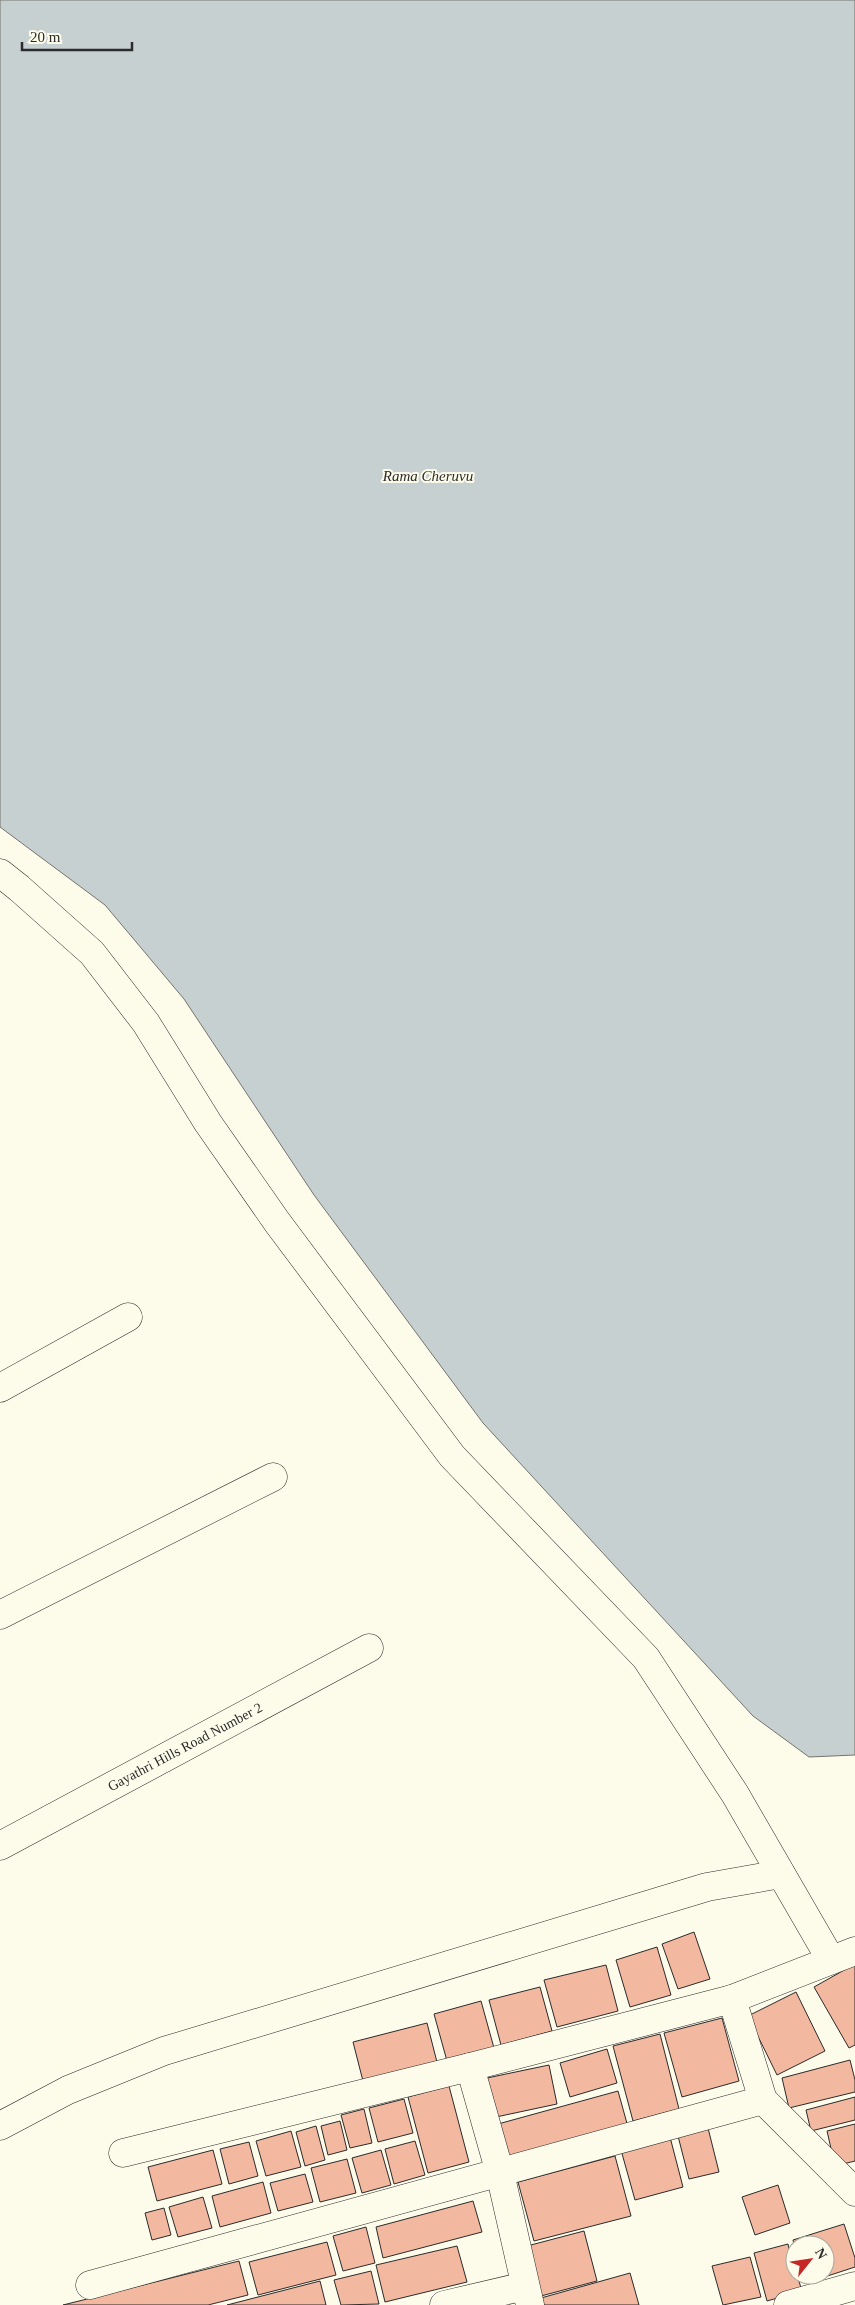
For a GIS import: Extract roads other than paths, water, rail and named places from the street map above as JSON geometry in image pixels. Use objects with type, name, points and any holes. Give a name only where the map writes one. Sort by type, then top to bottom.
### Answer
[{"type":"street","points":[[0,873],[20,888],[92,953],[146,1024],[208,1123],[277,1222],[452,1456],[646,1658],[735,1794],[781,1874],[843,1956],[732,1999],[470,2067],[123,2153]]},
{"type":"street","points":[[0,1388],[128,1317]]},
{"type":"street","points":[[0,1615],[273,1477]]},
{"type":"street","name":"Gayathri Hills Road Number 2","points":[[0,1846],[369,1648]]},
{"type":"street","points":[[0,2126],[68,2090],[164,2051],[707,1887],[781,1874]]},
{"type":"street","points":[[732,1999],[763,2100],[855,2192]]},
{"type":"street","points":[[444,2305],[528,2296],[500,2173],[470,2067]]},
{"type":"street","points":[[90,2285],[763,2100]]},
{"type":"street","points":[[788,2305],[855,2286]]},
{"type":"water","name":"Rama Cheruvu","points":[[0,0],[855,0],[855,1755],[809,1757],[753,1716],[483,1423],[314,1195],[184,999],[105,905],[0,827]]}]
